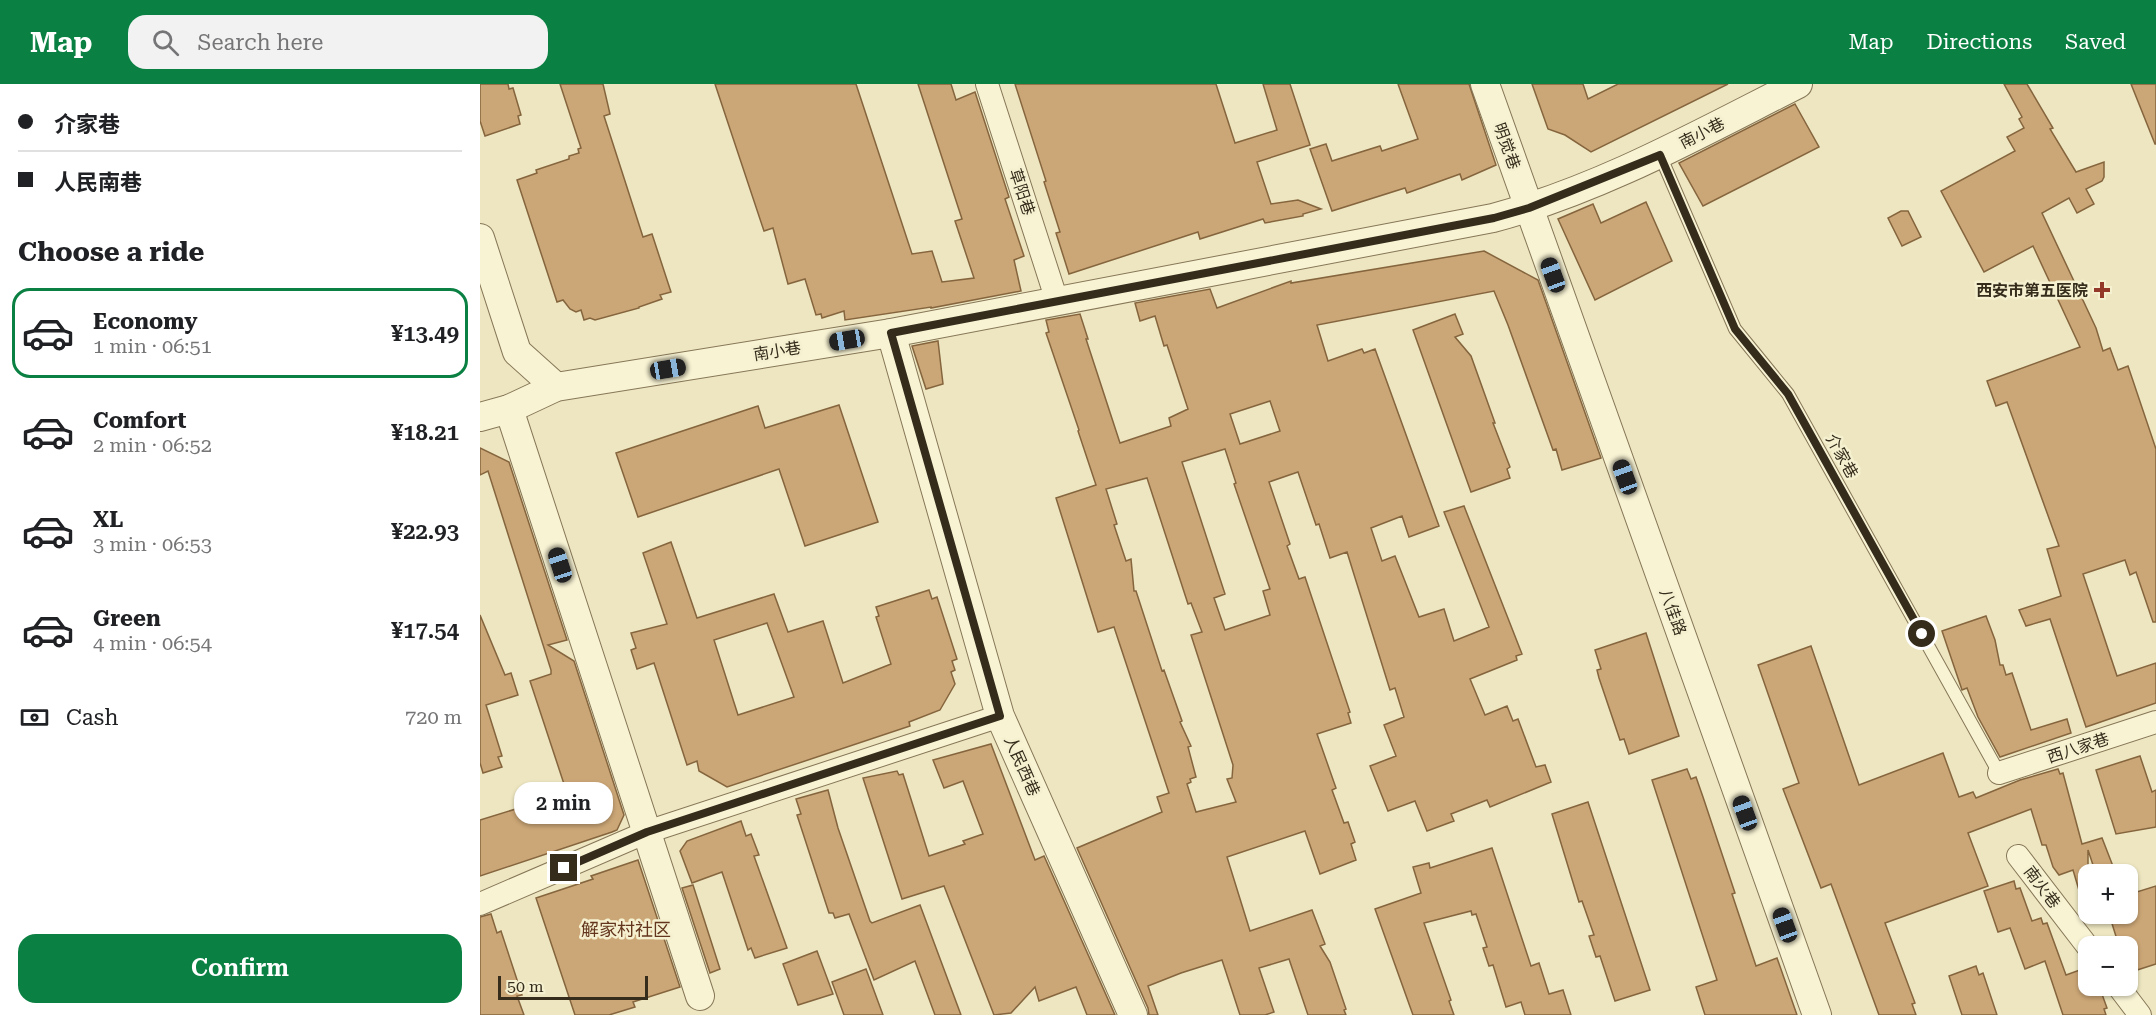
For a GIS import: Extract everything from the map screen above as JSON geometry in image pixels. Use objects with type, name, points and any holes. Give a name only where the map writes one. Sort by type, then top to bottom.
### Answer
[{"type":"street","name":"草阳巷","points":[[987,84],[1058,300]]},
{"type":"street","name":"明觉巷","points":[[1485,84],[1529,208]]},
{"type":"street","name":"南小巷","points":[[480,417],[509,409],[556,387],[891,333],[1494,218],[1529,208],[1660,155],[1798,84]]},
{"type":"street","name":"八佳路","points":[[1529,208],[1817,1015]]},
{"type":"street","points":[[480,238],[517,352],[556,387]]},
{"type":"street","name":"人民西巷","points":[[891,333],[1000,716],[1133,1015]]},
{"type":"street","points":[[509,409],[700,996]]},
{"type":"street","points":[[480,904],[647,832],[1000,716]]},
{"type":"street","name":"西八家巷","points":[[1999,773],[2156,722]]},
{"type":"street","name":"南火巷","points":[[2018,856],[2080,936]]},
{"type":"street","points":[[2126,996],[2140,1015]]},
{"type":"lane","name":"介家巷","points":[[1660,155],[1735,329],[1788,394],[1999,773]]},
{"type":"building","points":[[480,84],[508,84],[509,89],[513,88],[521,115],[518,116],[520,124],[485,136],[480,121]]},
{"type":"building","points":[[560,84],[603,84],[610,114],[604,116],[643,237],[652,234],[671,292],[660,295],[662,299],[639,308],[595,320],[590,318],[584,320],[581,310],[576,312],[570,309],[563,300],[557,302],[517,180],[579,153],[578,149],[581,148]]},
{"type":"building","points":[[715,84],[856,84],[912,254],[932,251],[942,282],[974,278],[955,221],[962,219],[918,84],[951,84],[956,100],[975,92],[1009,197],[1005,199],[1024,256],[1014,260],[1021,291],[931,308],[845,320],[844,311],[822,318],[821,314],[816,315],[805,279],[788,284],[773,228],[764,231]]},
{"type":"building","points":[[1015,84],[1216,84],[1235,143],[1277,130],[1263,84],[1290,84],[1310,145],[1257,162],[1271,204],[1298,200],[1321,209],[1303,214],[1303,216],[1265,223],[1263,219],[1200,239],[1198,232],[1069,274],[1056,233],[1060,232],[1044,182],[1046,181]]},
{"type":"building","points":[[1398,84],[1469,84],[1496,165],[1462,180],[1460,174],[1407,193],[1405,188],[1332,211],[1310,149],[1326,144],[1332,161],[1380,146],[1382,151],[1418,139]]},
{"type":"building","points":[[1532,84],[1583,84],[1588,99],[1618,84],[1728,84],[1591,152],[1565,135],[1548,129]]},
{"type":"building","points":[[2004,84],[2027,84],[2076,172],[2104,162],[2102,181],[2086,189],[2094,204],[2077,213],[2069,198],[2042,213],[2096,328],[2103,351],[2110,348],[2118,370],[2128,366],[2156,449],[2156,622],[2153,622],[2136,572],[2130,575],[2125,560],[2083,574],[2117,676],[2156,663],[2156,703],[2086,727],[2050,619],[2026,626],[2019,610],[2061,596],[2047,549],[2059,546],[2007,402],[1996,406],[1987,381],[2080,347],[2033,246],[1984,272],[1941,191],[2015,151],[2007,137],[2024,128],[2019,119],[2022,117]]},
{"type":"building","points":[[2131,84],[2156,84],[2156,144],[2155,144]]},
{"type":"building","points":[[1795,104],[1819,147],[1703,206],[1679,163]]},
{"type":"building","points":[[1646,202],[1672,261],[1595,300],[1558,219],[1593,204],[1601,223]]},
{"type":"building","points":[[1901,211],[1908,211],[1921,237],[1902,246],[1888,218]]},
{"type":"building","points":[[1484,251],[1538,280],[1601,458],[1562,470],[1556,449],[1553,450],[1494,291],[1317,325],[1328,361],[1362,349],[1364,353],[1375,349],[1439,526],[1409,537],[1402,516],[1371,528],[1382,561],[1395,556],[1419,617],[1444,609],[1454,641],[1489,627],[1444,512],[1464,506],[1522,654],[1516,656],[1517,660],[1470,679],[1485,715],[1507,706],[1513,721],[1518,719],[1536,767],[1545,765],[1551,782],[1490,807],[1487,800],[1451,814],[1454,821],[1427,831],[1415,801],[1388,811],[1370,766],[1396,756],[1384,725],[1404,717],[1395,688],[1390,690],[1347,552],[1330,558],[1298,472],[1269,482],[1290,544],[1287,546],[1299,579],[1305,577],[1350,712],[1348,713],[1351,723],[1317,734],[1336,788],[1332,790],[1344,823],[1348,822],[1355,842],[1351,844],[1356,860],[1320,874],[1305,831],[1227,857],[1250,931],[1312,910],[1325,944],[1320,946],[1330,962],[1346,1015],[1308,1015],[1289,959],[1259,968],[1274,1012],[1265,1015],[1240,1015],[1222,960],[1148,986],[1158,1015],[1149,1015],[1148,1008],[1077,848],[1162,812],[1157,797],[1169,793],[1114,627],[1098,632],[1056,498],[1096,485],[1046,333],[1049,332],[1046,320],[1080,314],[1120,443],[1171,426],[1169,418],[1188,409],[1155,316],[1140,321],[1135,303],[1210,289],[1217,308],[1291,281],[1291,283]],"holes":[[[1270,401],[1280,431],[1240,444],[1230,414]],[[1225,449],[1236,483],[1234,484],[1270,589],[1263,591],[1270,615],[1225,630],[1214,598],[1225,594],[1182,462]],[[1147,478],[1188,604],[1191,603],[1202,632],[1191,635],[1233,765],[1232,778],[1227,779],[1236,802],[1196,812],[1187,784],[1191,782],[1190,779],[1196,777],[1188,747],[1191,746],[1180,722],[1182,721],[1164,670],[1162,671],[1136,591],[1134,591],[1131,559],[1126,561],[1114,525],[1117,524],[1106,489]]]},
{"type":"building","points":[[1455,314],[1463,334],[1455,337],[1471,356],[1510,467],[1507,469],[1510,478],[1471,492],[1413,330]]},
{"type":"building","points":[[938,341],[943,384],[926,389],[912,346]]},
{"type":"building","points":[[839,405],[878,522],[805,546],[779,469],[638,517],[616,453],[758,406],[765,428]]},
{"type":"building","points":[[480,448],[509,462],[567,640],[548,645],[574,661],[624,815],[617,830],[480,876],[480,820],[532,804],[536,797],[565,787],[530,681],[551,674],[551,670],[488,471],[480,475]]},
{"type":"building","points":[[671,542],[697,618],[774,594],[788,632],[823,621],[843,683],[891,664],[876,617],[879,616],[876,607],[929,590],[932,599],[937,597],[957,659],[952,661],[955,670],[951,672],[955,684],[940,710],[909,722],[910,726],[727,787],[699,771],[697,761],[687,765],[654,663],[637,669],[631,650],[636,648],[631,633],[667,624],[643,553]],"holes":[[[767,623],[794,697],[738,715],[714,640]]]},
{"type":"building","points":[[480,615],[505,675],[511,673],[518,695],[486,705],[502,756],[498,757],[502,767],[483,773],[480,763]]},
{"type":"building","points":[[1986,616],[1995,640],[2000,665],[2003,665],[2006,675],[2012,673],[2031,730],[2067,719],[2071,733],[2000,757],[1978,717],[1967,688],[1962,690],[1942,631]]},
{"type":"building","points":[[1646,633],[1679,736],[1629,754],[1624,739],[1620,740],[1599,678],[1597,670],[1601,669],[1595,650]]},
{"type":"building","points":[[1811,646],[1859,785],[1943,753],[1959,797],[1973,792],[1976,798],[2020,780],[2058,769],[2060,774],[2063,773],[2082,844],[2102,838],[2112,864],[2093,864],[2088,850],[2088,864],[2078,864],[2078,887],[2073,870],[2059,875],[2053,867],[2046,845],[2042,845],[2031,809],[1968,833],[1988,886],[1885,923],[1915,1003],[1912,1004],[1916,1015],[1879,1015],[1831,884],[1821,888],[1783,789],[1799,783],[1758,665]]},
{"type":"building","points":[[991,744],[1035,860],[1044,856],[1115,1015],[1087,1015],[1076,987],[1039,1001],[1035,987],[1011,1013],[994,1015],[944,886],[902,899],[863,778],[897,771],[899,775],[903,774],[929,856],[965,844],[963,841],[983,834],[963,781],[944,788],[933,760]]},
{"type":"building","points":[[2140,756],[2152,792],[2156,790],[2156,827],[2116,834],[2096,770]]},
{"type":"building","points":[[1687,769],[1691,779],[1696,777],[1735,893],[1732,894],[1756,966],[1777,958],[1797,1015],[1705,1015],[1696,987],[1717,980],[1652,780]]},
{"type":"building","points":[[828,790],[838,828],[870,921],[872,923],[920,905],[961,1015],[935,1015],[915,961],[874,980],[849,914],[835,918],[833,913],[829,913],[797,815],[801,814],[796,799]]},
{"type":"building","points":[[1588,802],[1650,990],[1615,1001],[1600,956],[1596,957],[1589,936],[1594,935],[1582,901],[1579,902],[1552,814]]},
{"type":"building","points":[[741,821],[746,836],[751,834],[759,855],[754,856],[787,948],[755,958],[751,948],[748,950],[722,872],[692,883],[680,851],[687,841]]},
{"type":"building","points":[[1492,848],[1531,966],[1539,963],[1549,994],[1563,990],[1571,1015],[1525,1015],[1521,1002],[1506,1007],[1493,965],[1489,966],[1483,948],[1487,947],[1476,914],[1472,915],[1471,911],[1424,923],[1454,1015],[1413,1015],[1375,909],[1421,893],[1413,867],[1429,863],[1430,868]]},
{"type":"building","points":[[638,860],[680,987],[633,1002],[635,1007],[609,1015],[575,1015],[536,898],[593,879],[591,876]]},
{"type":"building","points":[[2014,881],[2016,889],[2020,888],[2032,921],[2041,918],[2043,924],[2047,923],[2066,975],[2078,971],[2078,996],[2103,996],[2107,1008],[2104,1009],[2106,1015],[2063,1015],[2045,961],[2025,969],[2010,928],[1998,932],[1984,891]]},
{"type":"building","points":[[693,885],[720,969],[710,973],[682,888]]},
{"type":"building","points":[[2156,886],[2156,964],[2138,970],[2138,936],[2116,936],[2112,924],[2138,924],[2138,892]]},
{"type":"building","points":[[491,914],[497,933],[501,931],[522,995],[517,996],[524,1015],[480,1015],[480,917]]},
{"type":"building","points":[[817,951],[833,994],[798,1005],[783,964]]},
{"type":"building","points":[[1976,966],[1979,975],[1983,973],[1997,1015],[1962,1015],[1949,976]]},
{"type":"building","points":[[866,969],[883,1015],[844,1015],[832,982]]},
{"type":"place","name":"西安市第五医院","points":[[2102,290]]},
{"type":"district","name":"解家村社区","points":[[626,929]]},
{"type":"route","points":[[564,868],[647,832],[1000,716],[891,333],[1494,218],[1529,208],[1660,155],[1735,329],[1788,394],[1922,634]]}]
